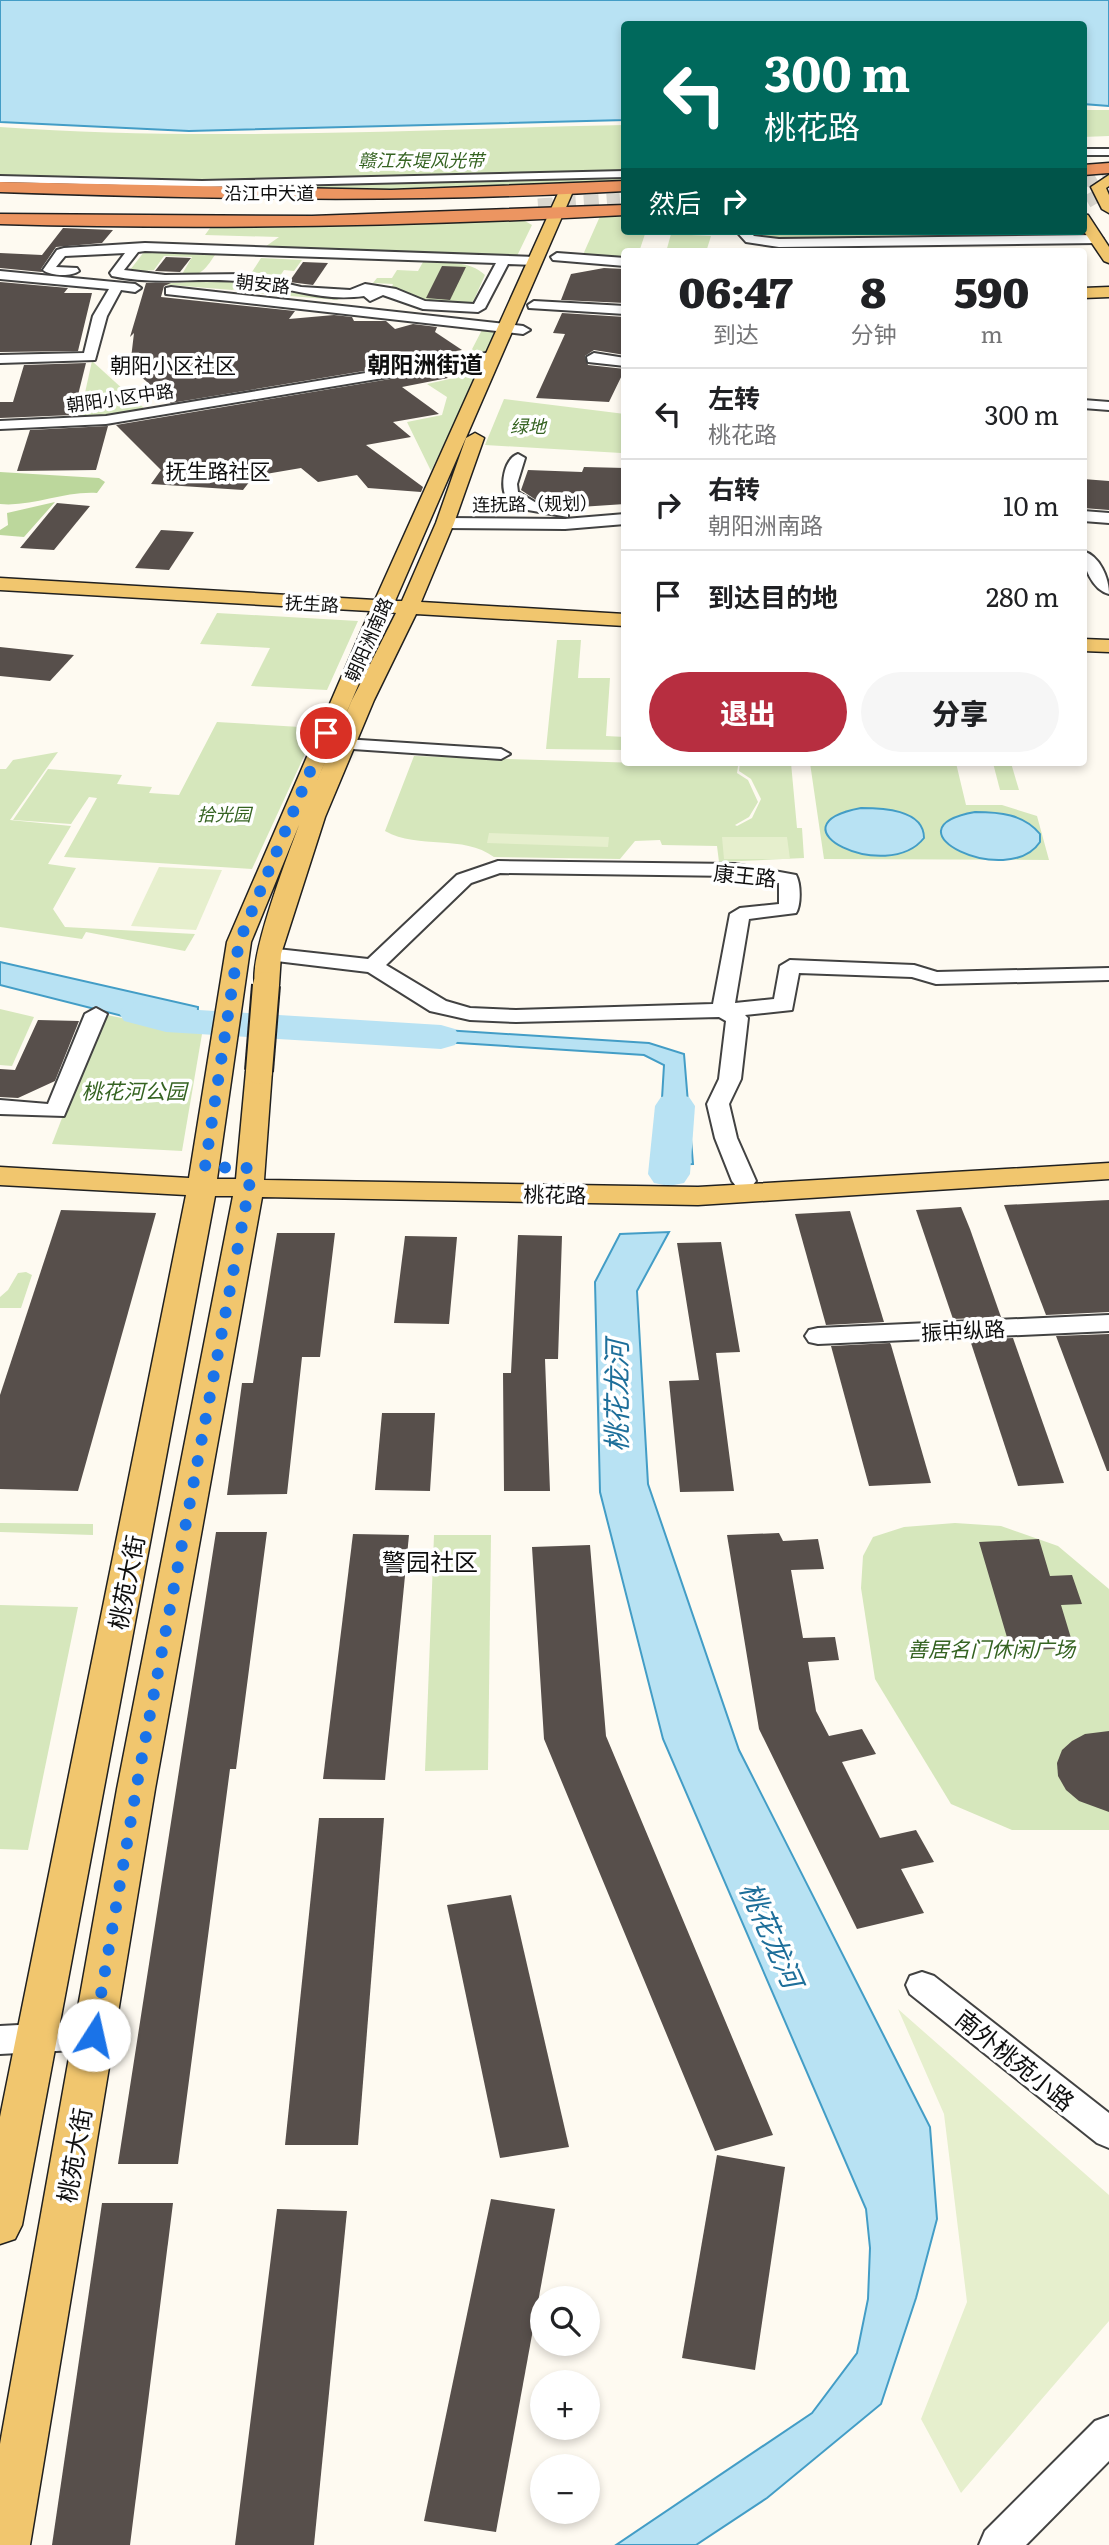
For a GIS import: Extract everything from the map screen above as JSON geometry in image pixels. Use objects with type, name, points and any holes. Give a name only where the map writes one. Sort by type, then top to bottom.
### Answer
[{"type":"highway","points":[[1087,162],[1109,160]]},
{"type":"highway","points":[[1087,170],[1109,169]]},
{"type":"highway","points":[[0,187],[194,193],[444,193],[575,189],[621,197]]},
{"type":"highway","points":[[194,193],[299,202],[387,203]]},
{"type":"highway","points":[[0,219],[244,222],[552,208],[621,197]]},
{"type":"highway","name":"沿江中大道","points":[[0,201],[131,206],[387,203],[552,208]]},
{"type":"highway","name":"沿江中大道","points":[[0,209],[296,213],[552,208]]},
{"type":"highway","points":[[66,211],[244,222]]},
{"type":"main road","points":[[1087,180],[1109,179]]},
{"type":"main road","points":[[1109,179],[1098,187],[1098,204],[1109,224]]},
{"type":"main road","name":"朝阳洲南路","points":[[250,1178],[268,954],[313,817],[344,744],[411,605],[446,521],[514,328],[552,208],[575,189]]},
{"type":"main road","name":"朝阳洲南路","points":[[204,1177],[239,942],[292,812],[492,356],[534,305],[557,257],[552,208]]},
{"type":"main road","points":[[1087,224],[1109,258]]},
{"type":"main road","points":[[1087,294],[1109,295]]},
{"type":"main road","name":"抚生路","points":[[0,577],[621,620]]},
{"type":"main road","name":"抚生路","points":[[0,584],[383,603]]},
{"type":"main road","name":"抚生路","points":[[411,605],[621,612]]},
{"type":"main road","points":[[1087,636],[1109,637]]},
{"type":"main road","points":[[1087,645],[1109,646]]},
{"type":"main road","name":"桃花路","points":[[0,1157],[204,1177]]},
{"type":"main road","name":"桃花路","points":[[0,1176],[639,1183],[744,1181],[1109,1162]]},
{"type":"main road","name":"桃花路","points":[[250,1178],[698,1195],[1109,1171]]},
{"type":"main road","name":"桃苑大街","points":[[0,2225],[204,1177]]},
{"type":"main road","name":"桃苑大街","points":[[6,2545],[139,1773],[250,1178]]},
{"type":"street","points":[[1087,152],[1109,152]]},
{"type":"street","points":[[0,179],[202,184],[621,174]]},
{"type":"street","points":[[746,235],[750,239],[760,241],[861,247],[1097,239]]},
{"type":"street","points":[[504,260],[478,308],[423,305],[375,293],[234,277],[116,279],[49,270],[61,253],[74,250],[134,249],[504,260],[535,261]]},
{"type":"street","points":[[0,359],[90,357],[100,316],[116,279],[134,249]]},
{"type":"street","points":[[557,257],[621,262]]},
{"type":"street","name":"朝安路","points":[[0,275],[116,279],[332,308],[514,328]]},
{"type":"street","points":[[263,281],[301,291],[375,293]]},
{"type":"street","points":[[351,310],[375,293]]},
{"type":"street","points":[[332,308],[350,294]]},
{"type":"street","points":[[534,305],[621,310]]},
{"type":"street","name":"朝阳小区中路","points":[[0,425],[106,420],[492,356]]},
{"type":"street","points":[[1087,404],[1109,406]]},
{"type":"street","points":[[519,458],[509,484],[511,494],[533,507],[564,514],[621,510]]},
{"type":"street","points":[[446,521],[489,520],[533,507]]},
{"type":"street","points":[[1087,516],[1109,518]]},
{"type":"street","name":"连抚路（规划）","points":[[446,521],[565,524],[621,519]]},
{"type":"street","points":[[1087,564],[1098,586]]},
{"type":"street","points":[[344,744],[501,754]]},
{"type":"street","name":"康王路","points":[[373,966],[464,879],[498,867],[736,870],[789,879],[789,909],[740,914],[723,1010]]},
{"type":"street","points":[[268,954],[373,966],[438,1006],[470,1014],[516,1016],[723,1010],[784,1005],[790,966],[914,971],[936,978],[1109,974]]},
{"type":"street","points":[[723,1010],[737,1018],[730,1079],[718,1104],[726,1139],[744,1181]]},
{"type":"street","points":[[0,1107],[56,1111],[96,1014]]},
{"type":"street","name":"振中纵路","points":[[818,1336],[1109,1323]]},
{"type":"street","name":"南外桃苑小路","points":[[922,1985],[1109,2133]]},
{"type":"street","points":[[0,2040],[94,2035]]},
{"type":"street","points":[[999,2545],[1109,2434]]},
{"type":"green space","points":[[1087,110],[1109,110],[1109,136],[1087,137]]},
{"type":"green space","name":"赣江东堤风光带","points":[[621,125],[621,182],[441,189],[217,191],[0,184],[0,127],[156,134]]},
{"type":"green space","points":[[621,212],[621,235],[645,235],[640,248],[621,248],[621,259],[582,257],[601,214]]},
{"type":"green space","points":[[525,221],[532,225],[517,256],[262,249],[279,237],[205,235],[210,228]]},
{"type":"green space","points":[[671,235],[711,236],[707,248],[667,248]]},
{"type":"green space","points":[[763,235],[1042,236],[783,240],[766,238]]},
{"type":"green space","points":[[144,252],[215,255],[198,274],[181,276],[192,257],[164,256],[154,270],[133,272],[130,270]]},
{"type":"green space","points":[[261,258],[302,260],[294,271],[284,270],[280,276],[252,272]]},
{"type":"green space","points":[[423,262],[464,265],[479,270],[485,275],[473,302],[423,304],[391,289],[393,284],[373,283],[377,278],[392,278],[397,270],[418,271]]},
{"type":"green space","points":[[217,280],[255,282],[286,292],[342,297],[337,300],[256,293],[254,289],[243,286],[232,290],[159,284]]},
{"type":"green space","points":[[483,328],[500,328],[431,471],[407,422],[442,415],[447,397],[427,384],[454,378],[443,370],[457,367],[446,360],[469,355]]},
{"type":"green space","points":[[92,361],[147,411],[79,420]]},
{"type":"green space","name":"绿地","points":[[504,399],[621,414],[621,453],[485,445]]},
{"type":"green space","points":[[0,472],[99,478],[105,482],[97,493],[0,504]]},
{"type":"green space","points":[[55,502],[24,537],[0,535],[0,530],[8,525],[7,513]]},
{"type":"green space","points":[[217,613],[358,621],[327,690],[251,686],[270,648],[200,644]]},
{"type":"green space","points":[[557,640],[581,640],[578,678],[610,678],[606,736],[621,737],[621,750],[546,749]]},
{"type":"green space","name":"拾光园","points":[[217,722],[317,728],[252,869],[64,857],[97,798],[89,797],[71,824],[13,820],[48,769],[122,775],[117,784],[152,787],[149,793],[179,795]]},
{"type":"green space","points":[[58,752],[10,820],[71,826],[48,864],[76,868],[53,909],[65,927],[195,934],[185,951],[86,932],[82,939],[0,927],[0,769],[6,769],[13,760]]},
{"type":"green space","points":[[414,756],[621,762],[621,766],[738,766],[737,773],[748,780],[758,802],[749,817],[735,825],[737,826],[752,818],[761,799],[751,779],[739,771],[740,766],[791,766],[797,828],[802,828],[804,858],[719,862],[717,846],[662,845],[660,840],[635,841],[620,859],[494,857],[469,846],[412,840],[385,831]]},
{"type":"green space","points":[[810,766],[957,766],[966,805],[1002,805],[1037,816],[1049,860],[824,859]]},
{"type":"green space","points":[[994,766],[1012,766],[1019,790],[1000,790]]},
{"type":"green space","points":[[489,833],[609,837],[608,847],[487,843]]},
{"type":"green space","points":[[722,837],[787,837],[790,859],[724,859]]},
{"type":"green space","points":[[159,867],[222,870],[196,930],[131,926]]},
{"type":"green space","points":[[0,1009],[34,1017],[12,1066],[0,1065]]},
{"type":"green space","name":"桃花河公园","points":[[102,1014],[202,1034],[182,1151],[52,1144]]},
{"type":"green space","points":[[26,1272],[32,1275],[21,1308],[0,1308],[0,1297],[8,1290],[18,1273]]},
{"type":"green space","points":[[0,1523],[93,1524],[93,1535],[0,1532]]},
{"type":"green space","name":"善居名门休闲广场","points":[[955,1523],[1001,1526],[1058,1546],[1109,1589],[1109,1830],[1012,1830],[951,1804],[875,1679],[861,1588],[863,1556],[873,1537],[904,1527]]},
{"type":"green space","points":[[434,1535],[491,1535],[488,1770],[425,1771]]},
{"type":"green space","points":[[0,1605],[78,1607],[28,1850],[0,1849]]},
{"type":"green space","points":[[898,2009],[1109,2195],[1109,2321],[961,2493],[921,2419],[967,2302],[944,2114]]},
{"type":"water","points":[[0,0],[1109,0],[1109,106],[1087,104],[1087,21],[621,21],[621,120],[189,131],[0,122]]},
{"type":"water","points":[[861,808],[890,810],[909,816],[922,828],[924,838],[907,851],[885,856],[863,854],[843,847],[829,838],[826,827],[835,816]]},
{"type":"water","points":[[975,812],[1019,818],[1034,827],[1040,834],[1040,842],[1024,855],[1003,860],[981,858],[960,851],[946,842],[941,831],[949,820]]},
{"type":"water","points":[[0,962],[198,1007],[197,1028],[166,1027],[0,985]]},
{"type":"water","points":[[382,1026],[649,1043],[684,1054],[693,1164],[658,1165],[664,1065],[644,1055],[380,1038]]},
{"type":"water","name":"桃花龙河","points":[[669,1232],[637,1291],[648,1484],[739,1750],[930,2127],[937,2219],[916,2298],[881,2404],[767,2498],[696,2545],[616,2545],[812,2413],[857,2353],[868,2299],[870,2248],[866,2209],[663,1739],[600,1492],[595,1282],[620,1234]]},
{"type":"building","points":[[63,228],[113,230],[102,243],[56,247],[41,269],[42,272],[0,268],[0,253],[42,255]]},
{"type":"building","points":[[166,257],[191,258],[180,272],[155,271]]},
{"type":"building","points":[[303,262],[328,263],[313,285],[289,282]]},
{"type":"building","points":[[442,266],[466,267],[450,300],[426,298]]},
{"type":"building","points":[[604,268],[621,269],[621,303],[561,300],[571,274]]},
{"type":"building","points":[[0,282],[68,288],[64,293],[92,293],[78,351],[0,352]]},
{"type":"building","points":[[146,283],[171,283],[164,286],[161,297],[295,311],[289,319],[334,315],[352,317],[354,321],[386,321],[395,329],[413,324],[437,327],[435,332],[462,350],[456,351],[460,355],[171,403],[130,367],[134,333],[130,337]]},
{"type":"building","points":[[562,313],[621,317],[621,354],[594,350],[585,356],[588,365],[621,369],[621,377],[609,402],[536,398],[565,334],[553,333]]},
{"type":"building","points":[[86,363],[73,415],[0,418],[0,402],[13,402],[24,365]]},
{"type":"building","points":[[438,371],[448,378],[402,387],[439,414],[393,422],[411,437],[366,445],[423,487],[421,492],[368,488],[357,475],[318,482],[301,468],[254,476],[243,490],[151,484],[161,470],[116,425]]},
{"type":"building","points":[[108,426],[96,470],[17,471],[30,430]]},
{"type":"building","points":[[584,467],[621,468],[621,504],[565,508],[539,502],[521,490],[528,470],[582,472]]},
{"type":"building","points":[[1087,479],[1109,481],[1109,510],[1087,508]]},
{"type":"building","points":[[57,503],[90,506],[54,550],[20,548]]},
{"type":"building","points":[[161,530],[194,532],[169,570],[135,568]]},
{"type":"building","points":[[0,647],[74,655],[50,681],[0,676]]},
{"type":"building","points":[[38,1020],[79,1021],[55,1081],[18,1098],[0,1097],[0,1069],[15,1070]]},
{"type":"building","points":[[1109,1200],[1109,1312],[1046,1315],[1004,1205]]},
{"type":"building","points":[[961,1207],[1001,1317],[953,1319],[916,1210]]},
{"type":"building","points":[[61,1210],[156,1213],[78,1491],[0,1489],[0,1395]]},
{"type":"building","points":[[850,1211],[884,1322],[826,1325],[795,1214]]},
{"type":"building","points":[[277,1233],[335,1233],[320,1357],[302,1357],[287,1494],[227,1495],[242,1383],[253,1383]]},
{"type":"building","points":[[518,1235],[562,1236],[558,1359],[545,1359],[550,1491],[504,1491],[503,1373],[511,1373]]},
{"type":"building","points":[[405,1236],[457,1237],[449,1324],[394,1323]]},
{"type":"building","points":[[721,1242],[740,1352],[716,1353],[734,1491],[680,1492],[669,1381],[699,1380],[677,1243]]},
{"type":"building","points":[[1109,1334],[1109,1471],[1107,1471],[1056,1336]]},
{"type":"building","points":[[1013,1338],[1064,1483],[1018,1486],[970,1340]]},
{"type":"building","points":[[890,1343],[931,1483],[869,1486],[831,1346]]},
{"type":"building","points":[[382,1413],[435,1413],[430,1491],[375,1490]]},
{"type":"building","points":[[216,1532],[267,1532],[236,1769],[230,1769],[178,2164],[118,2164]]},
{"type":"building","points":[[779,1533],[783,1541],[818,1539],[824,1569],[791,1570],[803,1638],[835,1637],[839,1660],[808,1662],[816,1711],[829,1736],[862,1729],[876,1754],[842,1762],[880,1838],[916,1830],[934,1862],[901,1869],[924,1913],[857,1929],[759,1729],[727,1535]]},
{"type":"building","points":[[353,1534],[409,1535],[385,1780],[323,1779]]},
{"type":"building","points":[[1039,1539],[1050,1576],[1072,1575],[1082,1604],[1061,1605],[1074,1648],[1011,1651],[979,1542]]},
{"type":"building","points":[[590,1545],[606,1736],[773,2135],[715,2151],[544,1739],[532,1547]]},
{"type":"building","points":[[1109,1731],[1109,1812],[1079,1801],[1066,1790],[1058,1776],[1057,1763],[1062,1750],[1072,1741],[1085,1734]]},
{"type":"building","points":[[319,1818],[384,1818],[358,2145],[285,2145]]},
{"type":"building","points":[[511,1895],[569,2147],[500,2158],[447,1905]]},
{"type":"building","points":[[717,2155],[785,2167],[755,2370],[682,2358]]},
{"type":"building","points":[[491,2199],[555,2209],[541,2286],[530,2286],[530,2346],[496,2532],[424,2521]]},
{"type":"building","points":[[102,2203],[173,2203],[130,2545],[52,2545]]},
{"type":"building","points":[[277,2209],[347,2211],[314,2545],[235,2545]]},
{"type":"waterway","points":[[138,1013],[166,1020],[441,1037]]},
{"type":"waterway","points":[[669,1174],[675,1106]]},
{"type":"tunnel","points":[[1096,204],[1088,190],[1092,179],[1109,169]]},
{"type":"tunnel","points":[[538,206],[620,200]]},
{"type":"district","name":"朝阳小区社区","points":[[173,363]]},
{"type":"district","name":"朝阳洲街道","points":[[425,363]]},
{"type":"district","name":"抚生路社区","points":[[218,469]]},
{"type":"district","name":"警园社区","points":[[430,1560]]},
{"type":"route","points":[[94,2035],[139,1773],[249,1188],[251,1168],[205,1167],[239,942],[326,733]]}]
